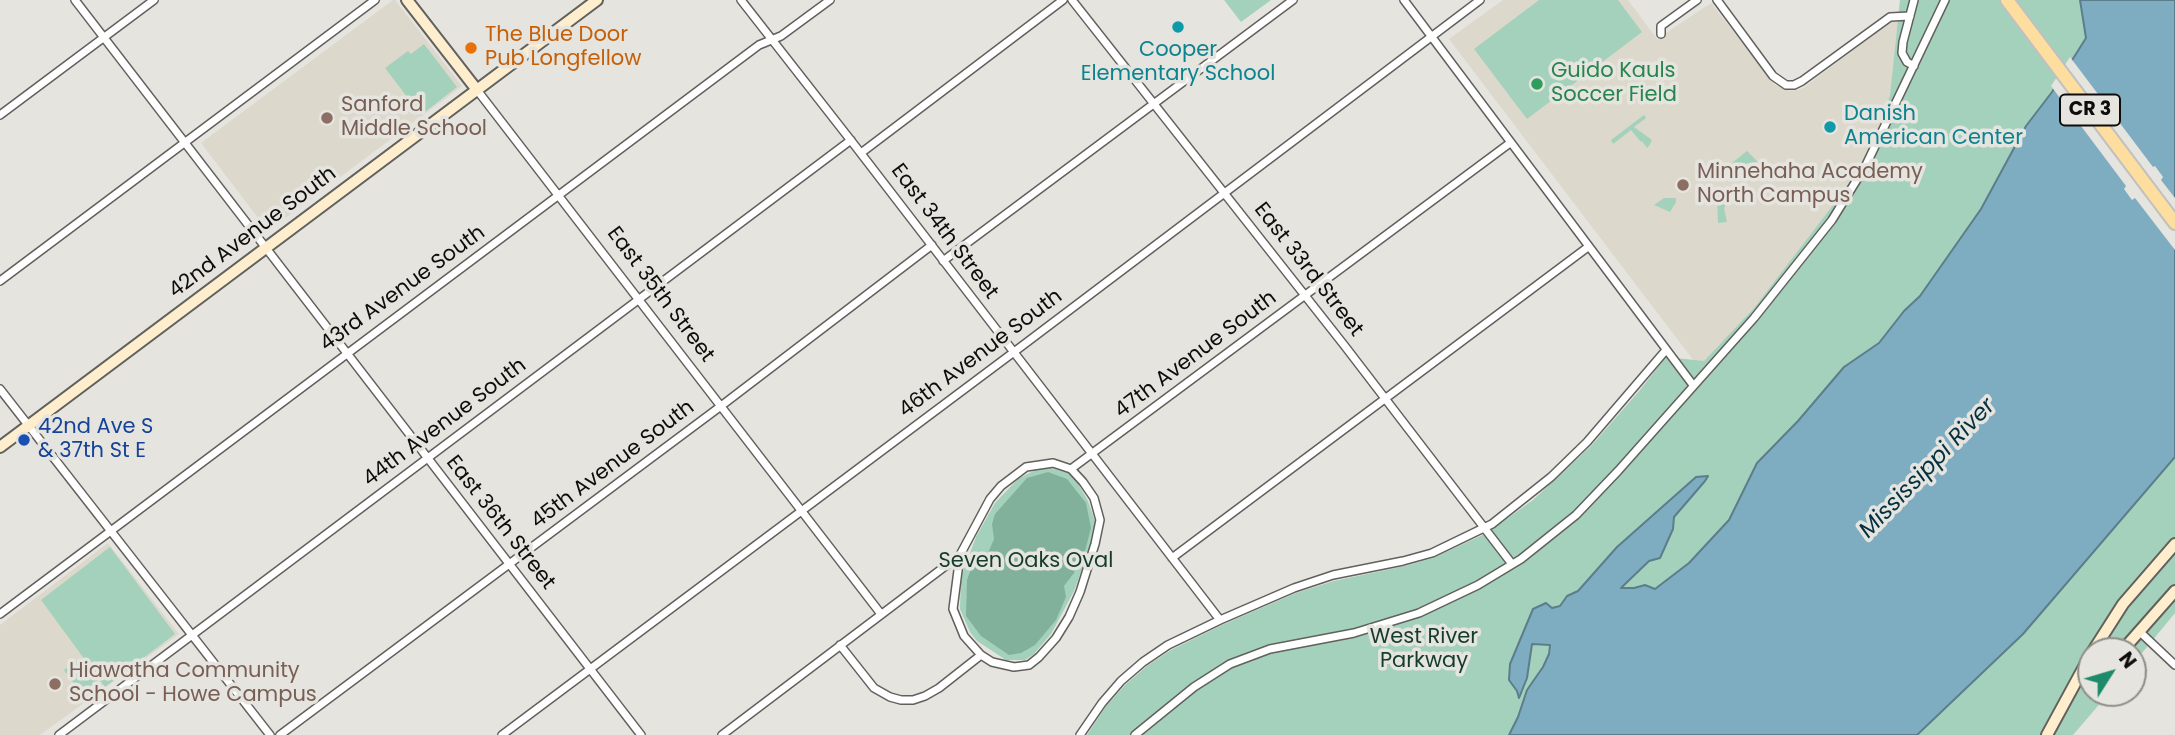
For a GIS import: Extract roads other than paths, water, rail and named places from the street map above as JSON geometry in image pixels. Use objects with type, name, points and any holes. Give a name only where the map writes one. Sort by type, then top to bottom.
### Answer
[{"type":"main road","name":"CR 3","points":[[2007,0],[2174,221]]},
{"type":"street","name":"East 36th Street","points":[[75,0],[641,735]]},
{"type":"street","points":[[0,115],[154,0]]},
{"type":"street","points":[[0,281],[375,0]]},
{"type":"street","name":"East 35th Street","points":[[407,0],[881,614]]},
{"type":"street","name":"42nd Avenue South","points":[[0,447],[597,0]]},
{"type":"street","name":"East 34th Street","points":[[741,0],[1220,620]]},
{"type":"street","name":"43rd Avenue South","points":[[0,614],[759,45],[772,41],[830,0]]},
{"type":"street","points":[[861,153],[1063,0]]},
{"type":"street","name":"East 33rd Street","points":[[1072,0],[1305,295],[1512,564]]},
{"type":"street","points":[[943,261],[1293,0]]},
{"type":"street","points":[[1404,0],[1693,385]]},
{"type":"street","name":"46th Avenue South","points":[[502,735],[1479,0]]},
{"type":"street","points":[[1661,34],[1661,26],[1697,0]]},
{"type":"street","points":[[1717,0],[1773,76],[1786,85],[1802,81],[1890,17],[1910,16]]},
{"type":"street","points":[[1914,0],[1902,53],[1907,62],[1914,66]]},
{"type":"street","points":[[1135,735],[1194,687],[1239,660],[1270,649],[1354,634],[1419,613],[1512,564],[1576,515],[1754,318],[1832,220],[1867,166],[1945,0]]},
{"type":"street","name":"44th Avenue South","points":[[59,735],[851,140]]},
{"type":"street","name":"47th Avenue South","points":[[1071,470],[1510,143]]},
{"type":"street","name":"45th Avenue South","points":[[280,735],[932,245]]},
{"type":"street","points":[[1172,558],[1588,247]]},
{"type":"street","points":[[1080,735],[1121,681],[1168,645],[1294,588],[1333,575],[1432,553],[1484,528],[1506,514],[1551,477],[1604,425],[1666,350]]},
{"type":"street","points":[[0,389],[270,735]]},
{"type":"street","points":[[1046,463],[1071,470],[1094,498],[1100,520],[1088,568],[1069,617],[1056,638],[1029,665],[1003,665],[981,655],[964,636],[953,609],[960,555],[990,499],[1015,475],[1027,467],[1046,463]]},
{"type":"street","points":[[2102,637],[2123,604],[2175,544]]},
{"type":"street","points":[[722,735],[960,555]]},
{"type":"street","points":[[2135,637],[2175,592]]},
{"type":"street","points":[[2140,632],[2175,665]]},
{"type":"street","points":[[840,645],[874,688],[901,700],[926,696],[981,655]]},
{"type":"street","points":[[2047,735],[2077,680]]},
{"type":"water","name":"Mississippi River","points":[[2080,0],[2175,0],[2175,457],[2023,634],[1917,735],[1509,735],[1527,690],[1549,654],[1550,645],[1532,644],[1527,678],[1519,698],[1509,680],[1510,664],[1533,609],[1546,603],[1552,608],[1560,606],[1567,596],[1578,591],[1617,547],[1696,477],[1708,476],[1674,517],[1673,529],[1660,558],[1649,561],[1621,588],[1645,585],[1655,589],[1689,563],[1729,520],[1757,463],[1798,421],[1844,367],[1879,343],[1904,311],[1920,296],[1981,209],[2026,126],[2052,92],[2086,38]]},
{"type":"place","name":"Cooper Elementary School","points":[[1178,27]]},
{"type":"place","name":"The Blue Door Pub Longfellow","points":[[471,48]]},
{"type":"place","name":"Guido Kauls Soccer Field","points":[[1537,84]]},
{"type":"place","name":"Sanford Middle School","points":[[327,118]]},
{"type":"place","name":"Danish American Center","points":[[1830,127]]},
{"type":"place","name":"Minnehaha Academy North Campus","points":[[1683,185]]},
{"type":"place","name":"42nd Ave S & 37th St E","points":[[24,440]]},
{"type":"place","name":"Hiawatha Community School - Howe Campus","points":[[55,684]]},
{"type":"park label","name":"Seven Oaks Oval","points":[[1026,562]]},
{"type":"park label","name":"West River Parkway","points":[[1424,650]]}]
